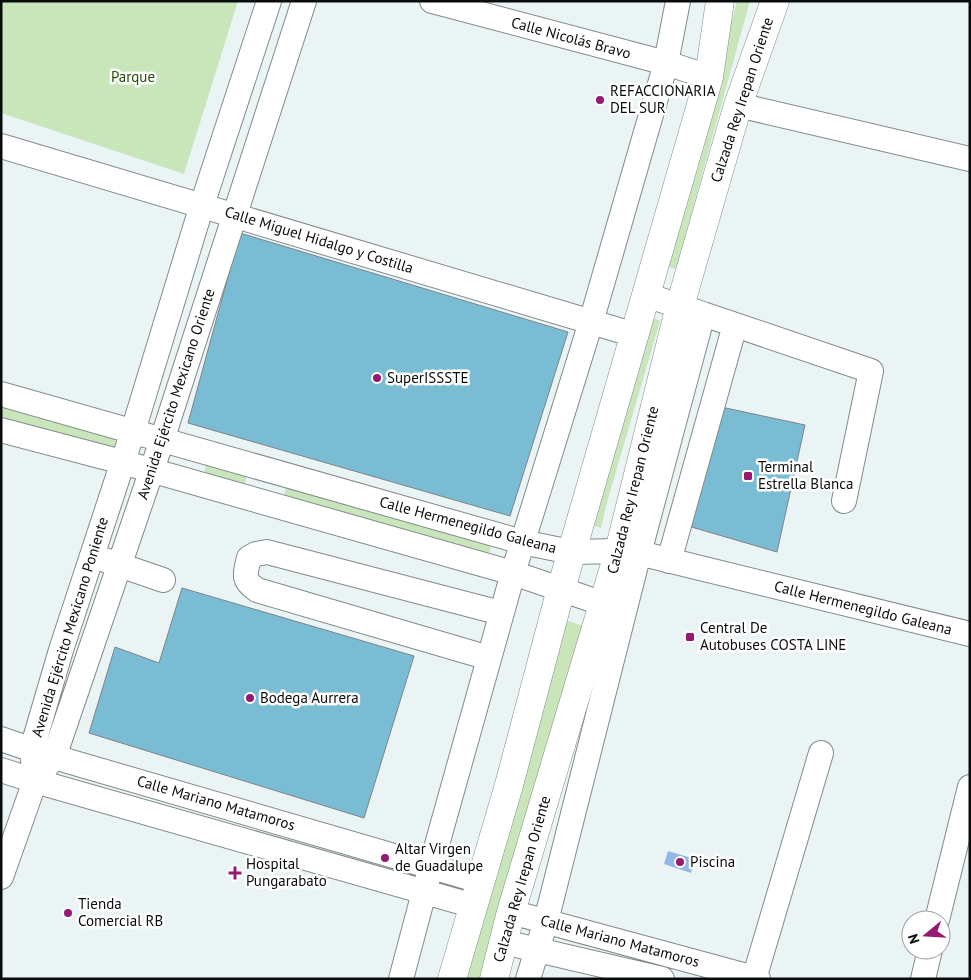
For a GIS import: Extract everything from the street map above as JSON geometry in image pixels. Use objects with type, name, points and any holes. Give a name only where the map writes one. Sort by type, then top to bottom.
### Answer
[{"type":"main road","points":[[452,979],[509,785],[560,589],[709,77],[720,1]]},
{"type":"main road","name":"Calzada Rey Irepan Oriente","points":[[494,979],[511,912],[604,604],[629,552],[691,310],[738,105],[775,1]]},
{"type":"street","name":"Avenida Ejército Mexicano Oriente","points":[[122,462],[202,205],[270,1]]},
{"type":"street","name":"Avenida Ejército Mexicano Oriente","points":[[35,782],[54,756],[120,565],[304,1]]},
{"type":"street","name":"Calle Nicolás Bravo","points":[[432,1],[666,63],[709,77]]},
{"type":"street","points":[[401,979],[430,866],[501,613],[591,322],[666,63],[678,1]]},
{"type":"street","points":[[738,105],[970,159]]},
{"type":"street","name":"Calle Miguel Hidalgo y Costilla","points":[[1,146],[635,335]]},
{"type":"street","points":[[646,295],[871,371],[844,501]]},
{"type":"street","points":[[669,560],[735,325]]},
{"type":"street","name":"Calle Hermenegildo Galeana","points":[[1,394],[522,542],[572,552],[629,552],[669,560],[970,634]]},
{"type":"street","points":[[1,430],[122,462],[513,573],[604,604]]},
{"type":"street","name":"Avenida Ejército Mexicano Poniente","points":[[1,877],[35,782],[32,749],[61,650],[122,462]]},
{"type":"street","points":[[270,505],[279,473]]},
{"type":"street","points":[[489,658],[258,590],[249,585],[245,576],[249,558],[256,554],[267,552],[501,613]]},
{"type":"street","points":[[528,979],[546,921],[629,552]]},
{"type":"street","points":[[92,555],[163,580]]},
{"type":"street","points":[[61,650],[87,660]]},
{"type":"street","name":"Calle Mariano Matamoros","points":[[1,739],[430,866],[477,893]]},
{"type":"street","points":[[756,978],[821,752]]},
{"type":"street","name":"Calle Mariano Matamoros","points":[[1,770],[35,782],[424,892],[477,893]]},
{"type":"street","points":[[939,910],[970,787]]},
{"type":"street","points":[[234,837],[244,812]]},
{"type":"street","name":"Calle Mariano Matamoros","points":[[511,912],[756,978]]},
{"type":"street","name":"Calle Mariano Matamoros","points":[[504,942],[662,979]]},
{"type":"street","points":[[923,979],[928,960]]},
{"type":"green space","name":"Parque","points":[[1,1],[238,1],[184,174],[1,113]]},
{"type":"green space","points":[[737,1],[750,1],[676,269],[662,265],[712,95]]},
{"type":"green space","points":[[651,317],[660,321],[601,528],[588,524]]},
{"type":"green space","points":[[1,407],[117,436],[112,452],[1,424]]},
{"type":"green space","points":[[206,464],[247,474],[244,486],[204,475]]},
{"type":"green space","points":[[286,486],[492,542],[489,554],[283,501]]},
{"type":"green space","points":[[565,620],[584,626],[482,979],[465,979]]},
{"type":"water","name":"Piscina","points":[[668,851],[695,859],[691,873],[664,864]]},
{"type":"building","name":"SuperISSSTE","points":[[240,233],[568,332],[510,516],[188,423]]},
{"type":"building","name":"Terminal Estrella Blanca","points":[[721,407],[805,425],[777,552],[688,526]]},
{"type":"building","name":"Bodega Aurrera","points":[[182,588],[414,656],[364,818],[89,733],[115,647],[159,663]]},
{"type":"place","name":"REFACCIONARIA DEL SUR","points":[[600,100]]},
{"type":"place","name":"SuperISSSTE","points":[[377,378]]},
{"type":"place","name":"Terminal Estrella Blanca","points":[[748,476]]},
{"type":"place","name":"Central De Autobuses COSTA LINE","points":[[690,637]]},
{"type":"place","name":"Bodega Aurrera","points":[[250,698]]},
{"type":"place","name":"Altar Virgen de Guadalupe","points":[[385,858]]},
{"type":"place","name":"Piscina","points":[[680,862]]},
{"type":"place","name":"Hospital Pungarabato","points":[[235,873]]},
{"type":"place","name":"Tienda Comercial RB","points":[[68,913]]}]
